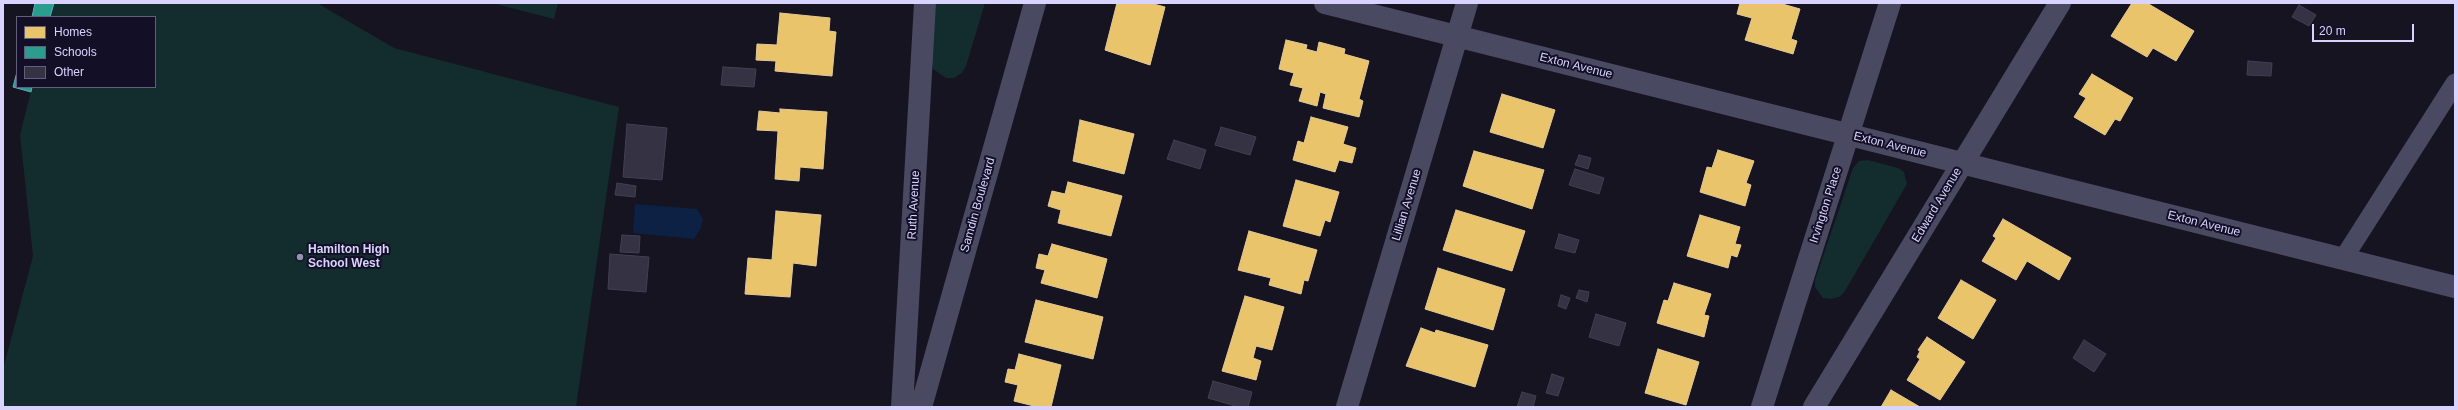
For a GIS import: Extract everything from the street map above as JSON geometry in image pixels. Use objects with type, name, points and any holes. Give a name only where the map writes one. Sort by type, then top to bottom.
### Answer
[{"type":"street","name":"Ruth Avenue","points":[[902,407],[925,3]]},
{"type":"street","name":"Samdin Boulevard","points":[[921,407],[1035,3]]},
{"type":"street","name":"Exton Avenue","points":[[1325,3],[2455,287]]},
{"type":"street","name":"Lillian Avenue","points":[[1347,407],[1467,3]]},
{"type":"street","name":"Irvington Place","points":[[1762,407],[1890,3]]},
{"type":"street","name":"Edward Avenue","points":[[1814,407],[2060,3]]},
{"type":"lane","points":[[2343,259],[2455,83]]},
{"type":"green space","name":"Hamilton High School West","points":[[54,3],[317,3],[394,48],[619,107],[576,407],[3,407],[3,369],[33,256],[20,135],[32,88],[156,88],[156,16],[50,16]]},
{"type":"green space","points":[[492,3],[558,3],[554,19]]},
{"type":"green space","points":[[936,3],[985,3],[966,66],[962,73],[954,78],[946,78],[933,69],[931,61]]},
{"type":"green space","points":[[1868,160],[1898,168],[1904,172],[1907,184],[1845,291],[1839,297],[1831,299],[1823,298],[1815,287],[1815,280],[1853,168],[1859,161]]},
{"type":"water","points":[[635,204],[697,209],[703,219],[701,228],[694,239],[633,233]]},
{"type":"building: Homes","points":[[1117,3],[1150,3],[1165,7],[1150,65],[1105,50]]},
{"type":"building: Homes","points":[[1740,3],[1779,3],[1800,9],[1791,39],[1797,41],[1793,54],[1745,40],[1752,18],[1737,14]]},
{"type":"building: Homes","points":[[2132,3],[2147,3],[2194,31],[2176,61],[2153,48],[2147,57],[2111,36]]},
{"type":"building: Homes","points":[[780,13],[830,18],[829,31],[836,32],[832,76],[775,71],[776,61],[756,60],[757,44],[777,45]]},
{"type":"building: Homes","points":[[1286,40],[1307,45],[1306,49],[1317,52],[1319,42],[1345,49],[1344,54],[1369,61],[1359,99],[1363,101],[1359,117],[1323,108],[1326,94],[1320,92],[1317,106],[1299,101],[1303,88],[1290,85],[1294,73],[1279,69]]},
{"type":"building: Homes","points":[[2092,74],[2133,98],[2120,121],[2115,119],[2105,135],[2074,117],[2086,98],[2079,94]]},
{"type":"building: Homes","points":[[1502,94],[1555,110],[1543,148],[1490,132]]},
{"type":"building: Homes","points":[[780,109],[827,112],[823,169],[800,167],[799,181],[775,179],[778,131],[757,130],[759,111],[780,113]]},
{"type":"building: Homes","points":[[1311,117],[1348,127],[1343,144],[1356,148],[1352,163],[1339,160],[1335,172],[1293,160],[1298,141],[1304,143]]},
{"type":"building: Homes","points":[[1080,120],[1134,134],[1124,174],[1073,161]]},
{"type":"building: Homes","points":[[1718,150],[1754,161],[1746,183],[1751,185],[1745,206],[1700,192],[1707,167],[1712,168]]},
{"type":"building: Homes","points":[[1474,151],[1544,170],[1532,209],[1463,186]]},
{"type":"building: Homes","points":[[1296,180],[1339,192],[1330,222],[1325,220],[1320,236],[1283,226]]},
{"type":"building: Homes","points":[[1068,182],[1122,196],[1111,236],[1058,223],[1061,210],[1048,206],[1052,191],[1065,194]]},
{"type":"building: Homes","points":[[1456,210],[1525,231],[1512,271],[1443,250]]},
{"type":"building: Homes","points":[[776,211],[821,215],[816,266],[793,263],[790,297],[745,294],[748,258],[772,260]]},
{"type":"building: Homes","points":[[1700,215],[1740,227],[1735,244],[1741,245],[1737,257],[1731,255],[1728,268],[1687,256]]},
{"type":"building: Homes","points":[[2003,219],[2071,258],[2059,280],[2027,261],[2016,280],[1982,261],[1996,238],[1993,236]]},
{"type":"building: Homes","points":[[1249,231],[1317,250],[1308,281],[1304,280],[1301,294],[1269,285],[1271,278],[1238,270]]},
{"type":"building: Homes","points":[[1052,244],[1107,259],[1097,298],[1041,283],[1045,270],[1036,268],[1039,254],[1048,256]]},
{"type":"building: Homes","points":[[1438,268],[1505,289],[1493,330],[1425,309]]},
{"type":"building: Homes","points":[[1961,280],[1996,300],[1973,339],[1938,318]]},
{"type":"building: Homes","points":[[1674,283],[1711,294],[1704,315],[1709,316],[1704,337],[1657,323],[1664,300],[1668,301]]},
{"type":"building: Homes","points":[[1245,296],[1284,307],[1272,350],[1256,346],[1253,358],[1261,361],[1256,380],[1222,371]]},
{"type":"building: Homes","points":[[1036,300],[1103,317],[1093,359],[1025,342]]},
{"type":"building: Homes","points":[[1421,328],[1435,333],[1436,330],[1488,345],[1475,387],[1406,366]]},
{"type":"building: Homes","points":[[1927,337],[1965,362],[1940,400],[1907,380],[1920,359],[1917,357],[1920,351],[1918,350]]},
{"type":"building: Homes","points":[[1658,349],[1699,362],[1686,405],[1645,393]]},
{"type":"building: Homes","points":[[1019,354],[1061,365],[1051,407],[1038,407],[1014,401],[1018,385],[1005,382],[1008,369],[1015,370]]},
{"type":"building: Homes","points":[[1891,390],[1920,407],[1881,407]]},
{"type":"building: Schools","points":[[35,3],[54,3],[50,16],[32,16]]},
{"type":"building: Schools","points":[[16,76],[16,88],[13,87]]},
{"type":"building: Schools","points":[[17,88],[32,88],[31,92]]},
{"type":"building: Other","points":[[2299,5],[2316,15],[2309,26],[2292,17]]},
{"type":"building: Other","points":[[2248,61],[2272,63],[2271,76],[2247,75]]},
{"type":"building: Other","points":[[723,67],[756,69],[754,87],[721,85]]},
{"type":"building: Other","points":[[627,124],[667,128],[662,180],[623,177]]},
{"type":"building: Other","points":[[1221,127],[1256,137],[1250,155],[1215,145]]},
{"type":"building: Other","points":[[1174,140],[1206,150],[1200,169],[1167,159]]},
{"type":"building: Other","points":[[1579,155],[1591,158],[1588,169],[1575,165]]},
{"type":"building: Other","points":[[1575,169],[1604,178],[1599,194],[1569,185]]},
{"type":"building: Other","points":[[617,183],[636,186],[635,197],[615,195]]},
{"type":"building: Other","points":[[1559,234],[1579,240],[1575,253],[1555,248]]},
{"type":"building: Other","points":[[622,235],[640,236],[639,253],[620,252]]},
{"type":"building: Other","points":[[610,254],[649,257],[646,292],[608,289]]},
{"type":"building: Other","points":[[1579,290],[1589,292],[1587,302],[1576,298]]},
{"type":"building: Other","points":[[1561,295],[1570,298],[1566,309],[1558,306]]},
{"type":"building: Other","points":[[1596,314],[1626,323],[1619,346],[1589,337]]},
{"type":"building: Other","points":[[2084,340],[2106,354],[2094,372],[2073,358]]},
{"type":"building: Other","points":[[1552,374],[1564,378],[1558,396],[1546,393]]},
{"type":"building: Other","points":[[1213,381],[1252,392],[1248,407],[1239,407],[1208,398]]},
{"type":"building: Other","points":[[1522,392],[1536,396],[1533,407],[1517,407]]},
{"type":"place","name":"Hamilton High School West","points":[[300,257]]}]
